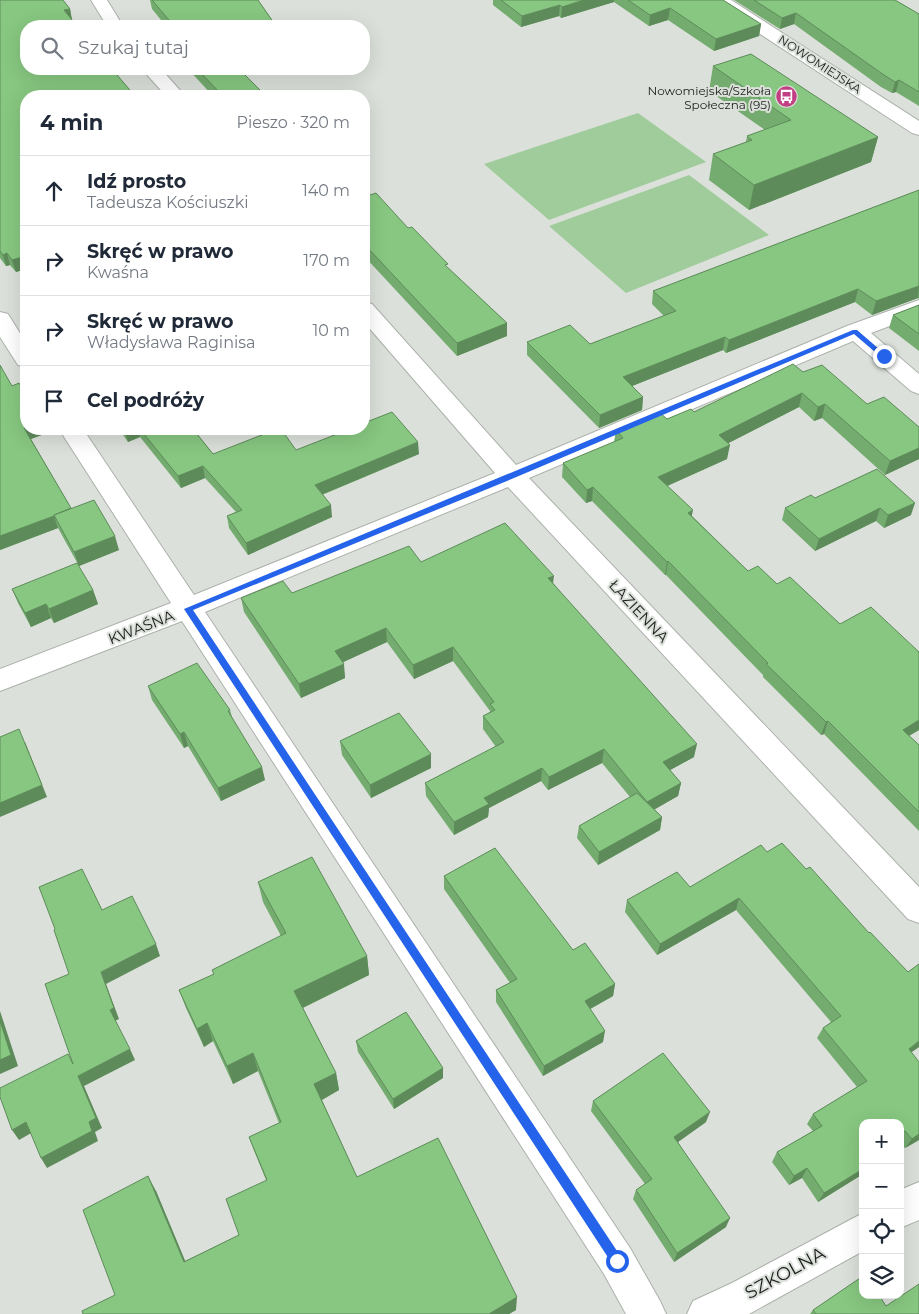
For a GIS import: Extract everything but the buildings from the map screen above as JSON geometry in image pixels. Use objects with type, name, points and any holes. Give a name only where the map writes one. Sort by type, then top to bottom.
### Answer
[{"type":"street","points":[[99,0],[111,20]]},
{"type":"street","name":"NOWOMIEJSKA","points":[[720,0],[919,129]]},
{"type":"street","points":[[157,75],[170,90]]},
{"type":"street","name":"KWAŚNA","points":[[0,680],[188,609],[512,476],[855,331],[919,307]]},
{"type":"street","name":"ŁAZIENNA","points":[[370,316],[512,476],[919,909]]},
{"type":"street","points":[[0,320],[20,351]]},
{"type":"street","points":[[855,331],[919,386]]},
{"type":"street","points":[[75,435],[617,1261],[647,1314]]},
{"type":"street","points":[[902,1209],[919,1200]]},
{"type":"street","name":"SZKOLNA","points":[[706,1314],[745,1296],[859,1233]]},
{"type":"green space","points":[[638,113],[706,162],[549,220],[484,164]]},
{"type":"green space","points":[[689,175],[769,235],[626,293],[549,226]]},
{"type":"place","name":"Nowomiejska/Szkoła Społeczna (95)","points":[[787,97]]},
{"type":"route","points":[[617,1261],[188,609],[512,476],[855,331],[884,356]]}]
